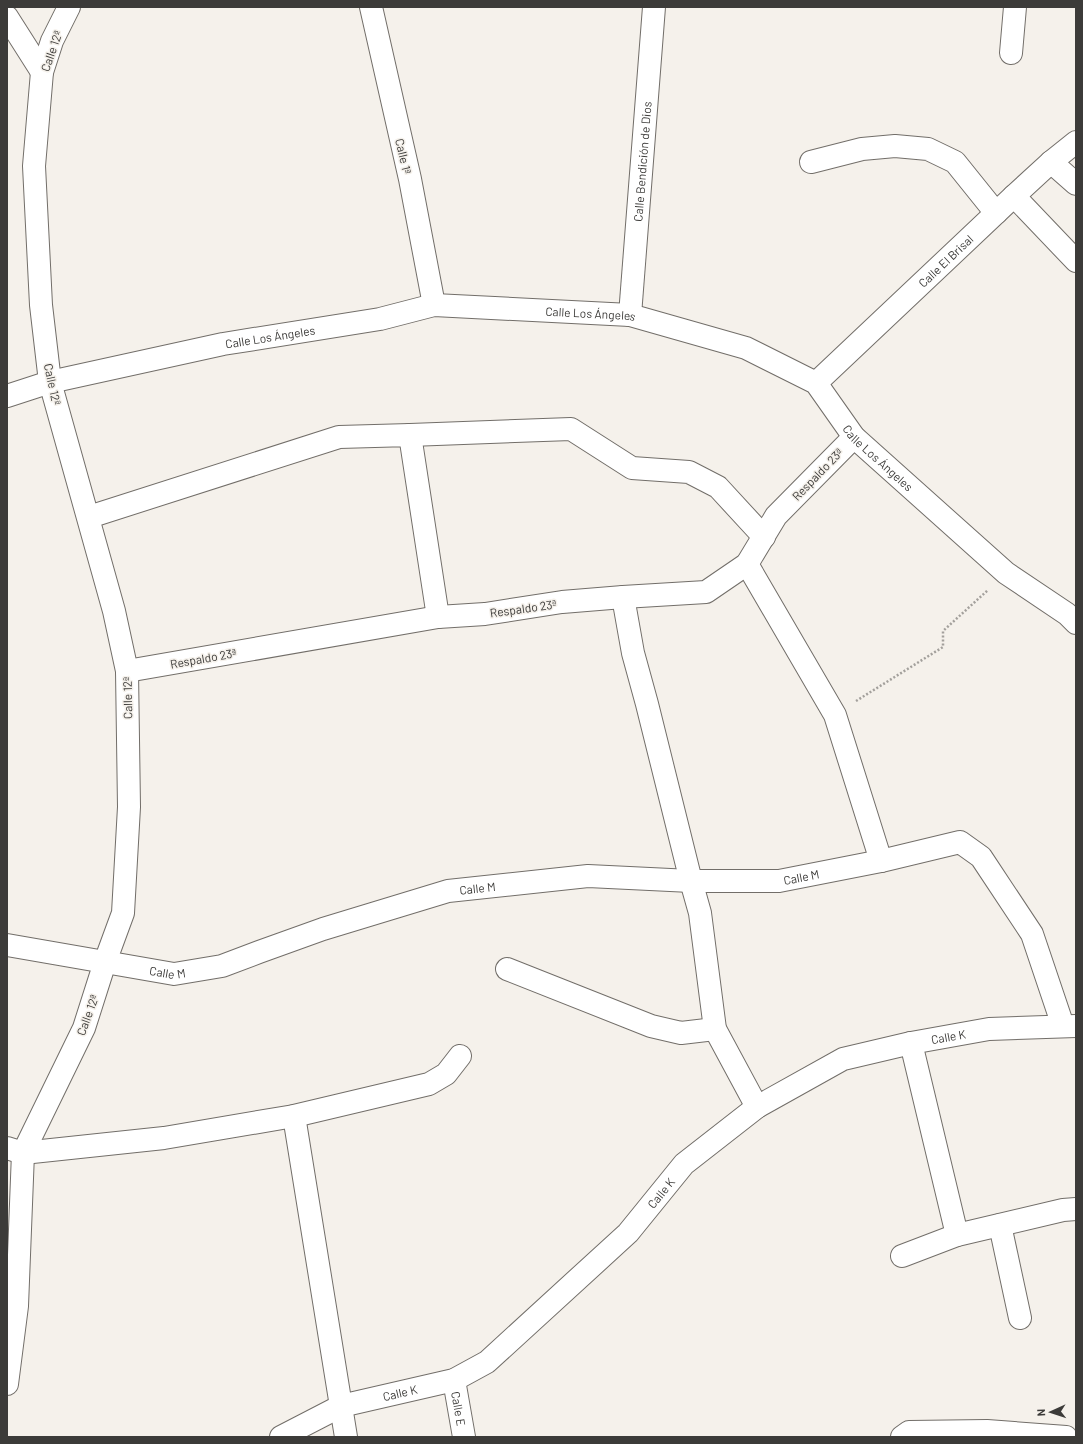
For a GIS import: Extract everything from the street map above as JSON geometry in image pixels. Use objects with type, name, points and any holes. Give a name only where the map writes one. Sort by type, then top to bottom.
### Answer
[{"type":"street","name":"Calle 12ª","points":[[7,1384],[17,1306],[15,1150],[84,1028],[105,962],[123,913],[129,807],[127,671],[114,611],[50,382],[41,305],[34,166],[42,72],[52,41],[69,7]]},
{"type":"street","name":"Calle 1ª","points":[[371,7],[410,179],[434,305]]},
{"type":"street","name":"Calle Bendición de Dios","points":[[630,315],[654,7]]},
{"type":"street","points":[[1011,53],[1015,7]]},
{"type":"street","points":[[7,17],[42,72]]},
{"type":"street","name":"Calle El Brisal","points":[[816,383],[1014,196],[1051,162],[1076,142]]},
{"type":"street","points":[[811,162],[862,149],[895,146],[928,149],[955,162],[996,213]]},
{"type":"street","points":[[1051,162],[1076,184]]},
{"type":"street","points":[[1014,196],[1076,261]]},
{"type":"street","name":"Calle Los Ángeles","points":[[7,396],[50,382],[223,344],[380,319],[434,305],[630,315],[746,348],[816,383],[854,437],[1006,573],[1073,615]]},
{"type":"street","points":[[88,517],[339,437],[571,429],[632,468],[689,472],[718,487],[764,536]]},
{"type":"street","points":[[410,435],[438,617]]},
{"type":"street","name":"Respaldo 23ª","points":[[127,671],[438,617],[484,614],[562,602],[706,592],[747,564],[776,516],[854,437]]},
{"type":"street","points":[[747,564],[835,715],[881,861]]},
{"type":"street","points":[[623,597],[633,653],[700,913],[716,1029],[757,1107]]},
{"type":"street","name":"Calle M","points":[[7,945],[174,974],[222,966],[323,929],[448,891],[588,876],[691,881],[779,881],[881,861],[960,842],[981,857],[1032,934],[1070,1026]]},
{"type":"street","points":[[507,969],[651,1026],[681,1033],[716,1029]]},
{"type":"street","name":"Calle K","points":[[281,1437],[341,1406],[454,1380],[487,1362],[628,1233],[684,1164],[757,1107],[843,1059],[911,1043],[989,1029],[1070,1026]]},
{"type":"street","points":[[911,1043],[957,1235]]},
{"type":"street","points":[[15,1150],[164,1138],[294,1116],[429,1084],[446,1074],[460,1056]]},
{"type":"street","points":[[294,1116],[346,1437]]},
{"type":"street","points":[[902,1256],[957,1235],[1063,1210],[1076,1209]]},
{"type":"street","points":[[1000,1224],[1020,1318]]},
{"type":"street","name":"Calle E","points":[[454,1380],[464,1437]]},
{"type":"street","points":[[902,1437],[909,1432],[1066,1437]]},
{"type":"path","points":[[835,715],[943,647],[943,631],[1006,573]]}]
